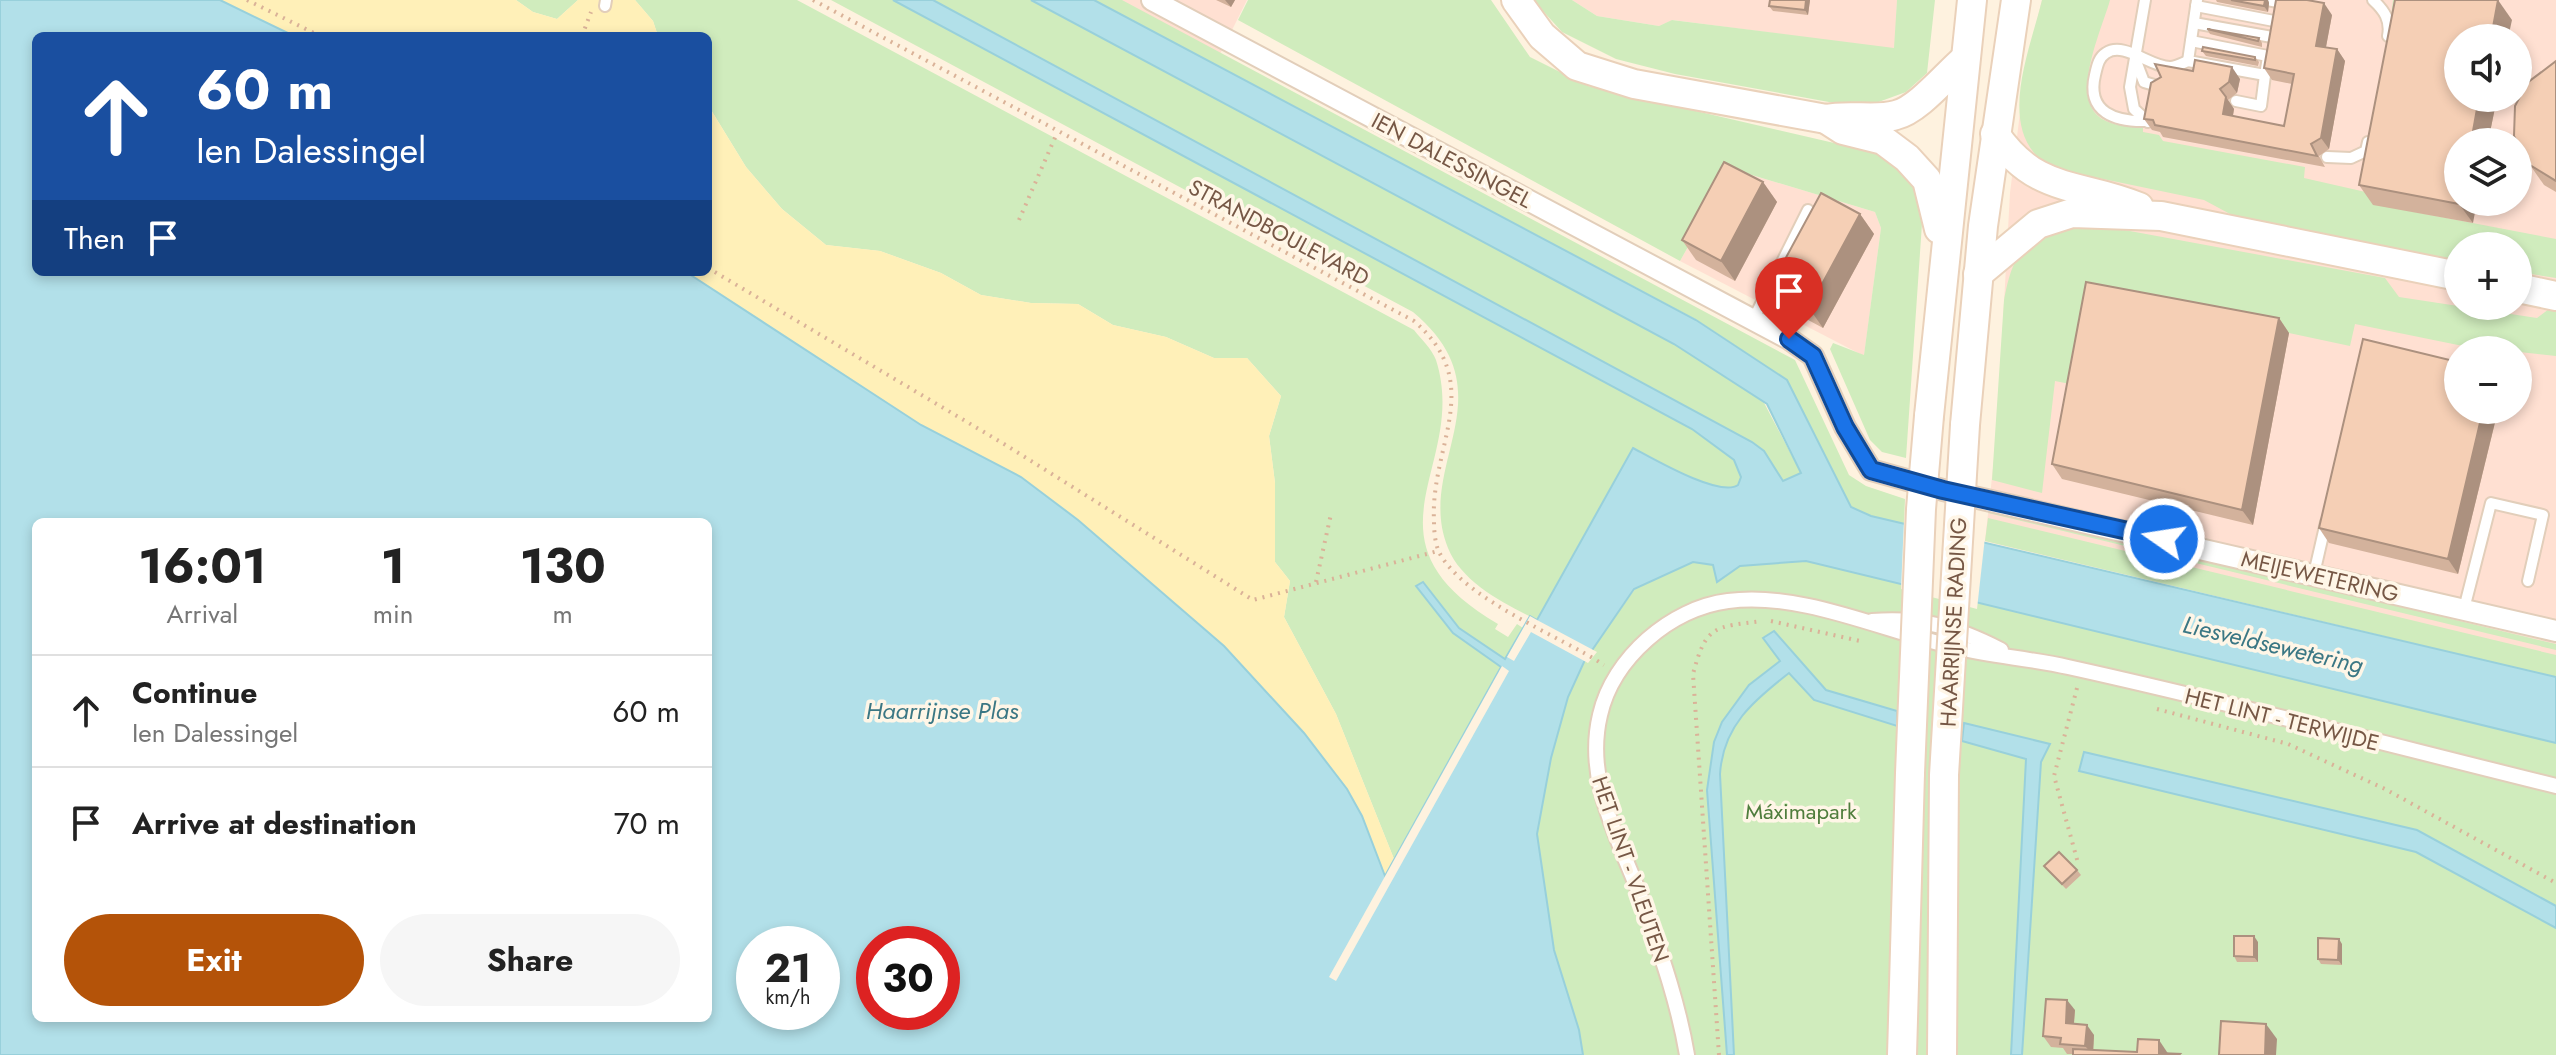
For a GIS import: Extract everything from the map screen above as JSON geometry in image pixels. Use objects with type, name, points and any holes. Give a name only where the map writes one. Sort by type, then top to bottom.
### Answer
[{"type":"main road","points":[[1516,0],[1542,36],[1577,66],[1634,84],[1826,119],[1843,130],[1883,140],[1927,180],[1944,250]]},
{"type":"main road","name":"HAARRIJNSE RADING","points":[[1902,1055],[1921,509],[1944,250],[1972,0]]},
{"type":"main road","name":"HAARRIJNSE RADING","points":[[1942,1055],[1944,775],[1965,425],[1978,274],[2016,0]]},
{"type":"main road","points":[[1826,119],[1847,114],[1896,115],[1917,103],[1965,59]]},
{"type":"main road","points":[[1995,134],[2008,153],[2045,181],[2120,199],[2161,216]]},
{"type":"main road","points":[[1978,274],[2011,250],[2026,233],[2053,217],[2072,213],[2161,216],[2444,273]]},
{"type":"main road","points":[[2532,291],[2556,296]]},
{"type":"street","name":"IEN DALESSINGEL","points":[[1152,0],[1753,320],[1813,356],[1845,427],[1871,470],[1943,490]]},
{"type":"street","name":"MEIJEWETERING","points":[[1943,490],[2556,631]]},
{"type":"street","name":"HET LINT - VLEUTEN","points":[[1687,1055],[1647,912],[1606,811],[1594,760],[1600,714],[1615,675],[1664,625],[1693,609],[1724,601],[1757,598],[1865,621],[1962,649],[2008,654]]},
{"type":"street","name":"HET LINT - TERWIJDE","points":[[2008,654],[2556,786]]},
{"type":"lane","points":[[2145,0],[2135,55],[2130,87],[2134,109],[2150,122],[2123,122],[2104,114],[2094,96],[2099,61],[2106,52],[2116,50],[2135,55],[2172,67],[2188,61],[2265,75]]},
{"type":"lane","points":[[2373,0],[2384,10],[2390,26],[2387,42]]},
{"type":"lane","points":[[2236,101],[2261,106],[2274,21],[2274,1]]},
{"type":"lane","points":[[2188,61],[2196,3],[2274,21]]},
{"type":"lane","points":[[2194,23],[2272,37]]},
{"type":"lane","points":[[2191,41],[2268,56]]},
{"type":"lane","points":[[2135,55],[2137,71],[2144,82],[2161,87]]},
{"type":"lane","points":[[2327,157],[2351,158],[2366,151],[2369,136]]},
{"type":"lane","points":[[1753,320],[1808,210]]},
{"type":"lane","points":[[2464,609],[2491,503],[2543,515],[2528,581]]},
{"type":"lane","points":[[2314,574],[2327,515]]},
{"type":"path","points":[[247,0],[312,32]]},
{"type":"path","name":"STRANDBOULEVARD","points":[[813,0],[1414,321],[1436,340],[1449,367],[1452,395],[1433,504],[1438,551]]},
{"type":"path","points":[[584,32],[602,2]]},
{"type":"path","points":[[1019,220],[1057,133]]},
{"type":"path","points":[[712,270],[1004,444],[1253,600],[1438,551],[1459,578],[1527,622],[1603,664]]},
{"type":"path","points":[[1316,583],[1331,514]]},
{"type":"path","points":[[1719,1055],[1693,674],[1702,642],[1722,626],[1765,620],[1863,642]]},
{"type":"path","points":[[2070,667],[2077,687],[2054,776],[2078,863]]},
{"type":"path","points":[[2063,685],[2092,691]]},
{"type":"path","points":[[2153,708],[2288,744],[2385,789],[2556,883]]},
{"type":"shaded area","points":[[1094,0],[1247,0],[1215,64]]},
{"type":"shaded area","points":[[1572,0],[1897,0],[1895,49],[1673,20],[1659,26],[1597,16]]},
{"type":"shaded area","points":[[2042,0],[2556,0],[2556,676],[1985,541],[1997,432],[2010,193],[2026,65]]},
{"type":"shaded area","points":[[1732,169],[1875,212],[1881,228],[1864,356],[1680,261]]},
{"type":"green space","points":[[516,0],[578,0],[557,19],[533,12]]},
{"type":"green space","points":[[635,0],[797,0],[1414,330],[1436,360],[1442,398],[1440,434],[1425,500],[1423,531],[1432,561],[1455,592],[1498,624],[1495,629],[1508,637],[1517,624],[1523,628],[1505,660],[1459,628],[1424,583],[1417,586],[1453,633],[1502,666],[1394,859],[1336,714],[1284,617],[1290,581],[1275,562],[1275,483],[1269,436],[1281,396],[1247,358],[1214,358],[1166,337],[1113,325],[1078,304],[1031,303],[981,295],[941,273],[880,251],[826,245],[782,209],[746,167],[712,112],[712,32],[657,32],[653,21]]},
{"type":"green space","points":[[831,0],[893,0],[1692,429],[1734,460],[1741,477],[1738,485],[1729,488],[1702,482],[1633,448],[1537,620],[1512,607],[1463,572],[1448,548],[1441,517],[1442,488],[1458,401],[1455,372],[1441,342],[1413,312]]},
{"type":"green space","points":[[933,0],[1031,0],[1674,344],[1762,399],[1801,473],[1783,481],[1764,451],[1752,442]]},
{"type":"green space","points":[[1094,0],[1122,0],[1795,360],[1849,475],[1866,486],[1905,499],[1904,524],[1871,516],[1851,507],[1787,380],[1697,320]]},
{"type":"green space","points":[[1248,0],[1491,0],[1530,57],[1588,86],[1886,155],[1908,176],[1923,209],[1906,458],[1882,452],[1870,440],[1830,349],[1833,343],[1864,355],[1881,228],[1875,212],[1732,169],[1680,261],[1238,20]]},
{"type":"green space","points":[[1533,0],[1572,0],[1597,16],[1659,26],[1672,20],[1894,48],[1897,0],[1935,0],[1927,73],[1906,92],[1862,108],[1675,74],[1616,59],[1562,32]]},
{"type":"green space","points":[[2042,0],[2110,0],[2090,65],[2088,83],[2094,112],[2106,121],[2143,128],[2143,132],[2159,135],[2163,141],[2305,167],[2304,178],[2370,193],[2393,0],[2412,0],[2373,204],[2519,232],[2444,232],[2444,258],[2243,221],[2204,200],[2055,169],[2036,155],[2025,137],[2020,116],[2024,69]]},
{"type":"green space","points":[[2064,223],[2108,227],[2385,278],[2399,297],[2444,304],[2444,320],[2532,320],[2549,309],[2556,310],[2556,356],[2532,353],[2532,336],[2444,336],[2444,342],[2355,324],[2350,346],[2289,333],[2080,386],[2055,381],[2042,493],[1992,480],[2004,300],[2016,260],[2038,239]]},
{"type":"green space","points":[[2532,234],[2556,239],[2556,278],[2532,274]]},
{"type":"green space","points":[[1989,508],[2556,644],[2556,650],[1988,513]]},
{"type":"green space","points":[[1988,518],[2556,655],[2556,677],[1985,541]]},
{"type":"green space","name":"Máximapark","points":[[1806,561],[2556,743],[2556,1055],[1583,1055],[1579,1030],[1554,950],[1537,833],[1551,758],[1568,697],[1584,661],[1635,589],[1693,562],[1713,565],[1717,582],[1740,566]]},
{"type":"sand","points":[[220,0],[516,0],[533,12],[557,19],[578,0],[635,0],[653,21],[657,32],[286,32]]},
{"type":"sand","points":[[712,112],[746,167],[782,209],[826,245],[880,251],[941,273],[981,295],[1031,303],[1078,304],[1113,325],[1166,337],[1214,358],[1247,358],[1281,396],[1269,436],[1275,483],[1275,562],[1290,581],[1284,617],[1336,714],[1394,859],[1385,877],[1362,816],[1224,646],[1078,520],[1021,477],[921,425],[692,276],[712,276]]},
{"type":"water","name":"Haarrijnse Plas","points":[[0,0],[220,0],[286,32],[32,32],[32,276],[692,276],[921,425],[1021,477],[1078,520],[1224,646],[1304,733],[1347,789],[1362,816],[1385,876],[1501,667],[1453,633],[1416,586],[1423,582],[1459,628],[1505,659],[1530,616],[1537,620],[1633,448],[1702,482],[1729,488],[1738,485],[1741,477],[1734,460],[1692,429],[893,0],[933,0],[1752,442],[1764,451],[1783,481],[1801,473],[1767,404],[1674,344],[1031,0],[1094,0],[1696,320],[1787,380],[1851,507],[1871,516],[2556,677],[2556,743],[1806,561],[1740,566],[1717,582],[1713,565],[1693,562],[1634,589],[1584,662],[1568,697],[1551,758],[1537,834],[1554,950],[1579,1030],[1583,1055],[0,1055]]},
{"type":"water","points":[[1774,631],[1826,690],[1897,711],[1897,726],[1814,700],[1789,673],[1752,705],[1734,728],[1722,757],[1720,774],[1734,1055],[1727,1055],[1707,790],[1714,742],[1722,722],[1749,685],[1780,661],[1763,638]]},
{"type":"water","points":[[1964,723],[2050,744],[2041,762],[2022,1055],[2011,1055],[2026,759],[1962,741]]},
{"type":"water","points":[[2084,752],[2417,830],[2556,906],[2556,928],[2416,852],[2079,771]]},
{"type":"pier","points":[[1904,520],[1985,537],[1977,609],[1901,589]]},
{"type":"pier","points":[[1530,616],[1597,652],[1588,663],[1531,632],[1514,661],[1507,657]]},
{"type":"pier","points":[[1502,666],[1509,671],[1336,981],[1329,977]]},
{"type":"building","points":[[1770,0],[1806,0],[1805,10],[1769,6]]},
{"type":"building","points":[[2231,0],[2265,0],[2264,6]]},
{"type":"building","points":[[2276,0],[2324,3],[2316,46],[2337,49],[2321,138],[2311,144],[2317,156],[2155,125],[2153,120],[2144,119],[2151,83],[2161,77],[2155,64],[2193,71],[2195,60],[2232,67],[2229,82],[2220,89],[2226,97],[2223,114],[2284,126],[2294,74],[2264,68]]},
{"type":"building","points":[[2395,0],[2498,0],[2494,24],[2444,24],[2444,112],[2476,112],[2474,128],[2444,128],[2444,201],[2359,185]]},
{"type":"building","points":[[2207,29],[2259,38],[2258,41]]},
{"type":"building","points":[[2203,47],[2255,57],[2255,60],[2202,51]]},
{"type":"building","points":[[2556,61],[2556,181],[2532,166],[2532,128],[2514,128],[2515,112],[2532,112],[2532,79]]},
{"type":"building","points":[[1724,162],[1763,182],[1721,261],[1682,240]]},
{"type":"building","points":[[1821,193],[1860,214],[1809,308],[1770,287]]},
{"type":"building","points":[[2086,282],[2279,318],[2242,510],[2052,464]]},
{"type":"building","points":[[2363,339],[2444,359],[2444,424],[2480,424],[2448,559],[2319,528]]},
{"type":"building","points":[[2059,852],[2077,870],[2062,884],[2044,866]]},
{"type":"building","points":[[2234,936],[2254,936],[2254,957],[2234,956]]},
{"type":"building","points":[[2318,938],[2339,939],[2338,960],[2318,959]]},
{"type":"building","points":[[2046,999],[2067,1000],[2066,1023],[2087,1025],[2085,1046],[2060,1044],[2061,1038],[2043,1036]]},
{"type":"building","points":[[2221,1021],[2266,1024],[2265,1055],[2219,1055]]},
{"type":"building","points":[[2138,1039],[2159,1040],[2159,1053],[2180,1054],[2073,1055],[2073,1049],[2137,1052]]},
{"type":"route","points":[[1789,339],[1813,356],[1845,427],[1871,470],[1943,490],[2164,539]]},
{"type":"water label","name":"Liesveldsewetering","points":[[2273,645]]}]
